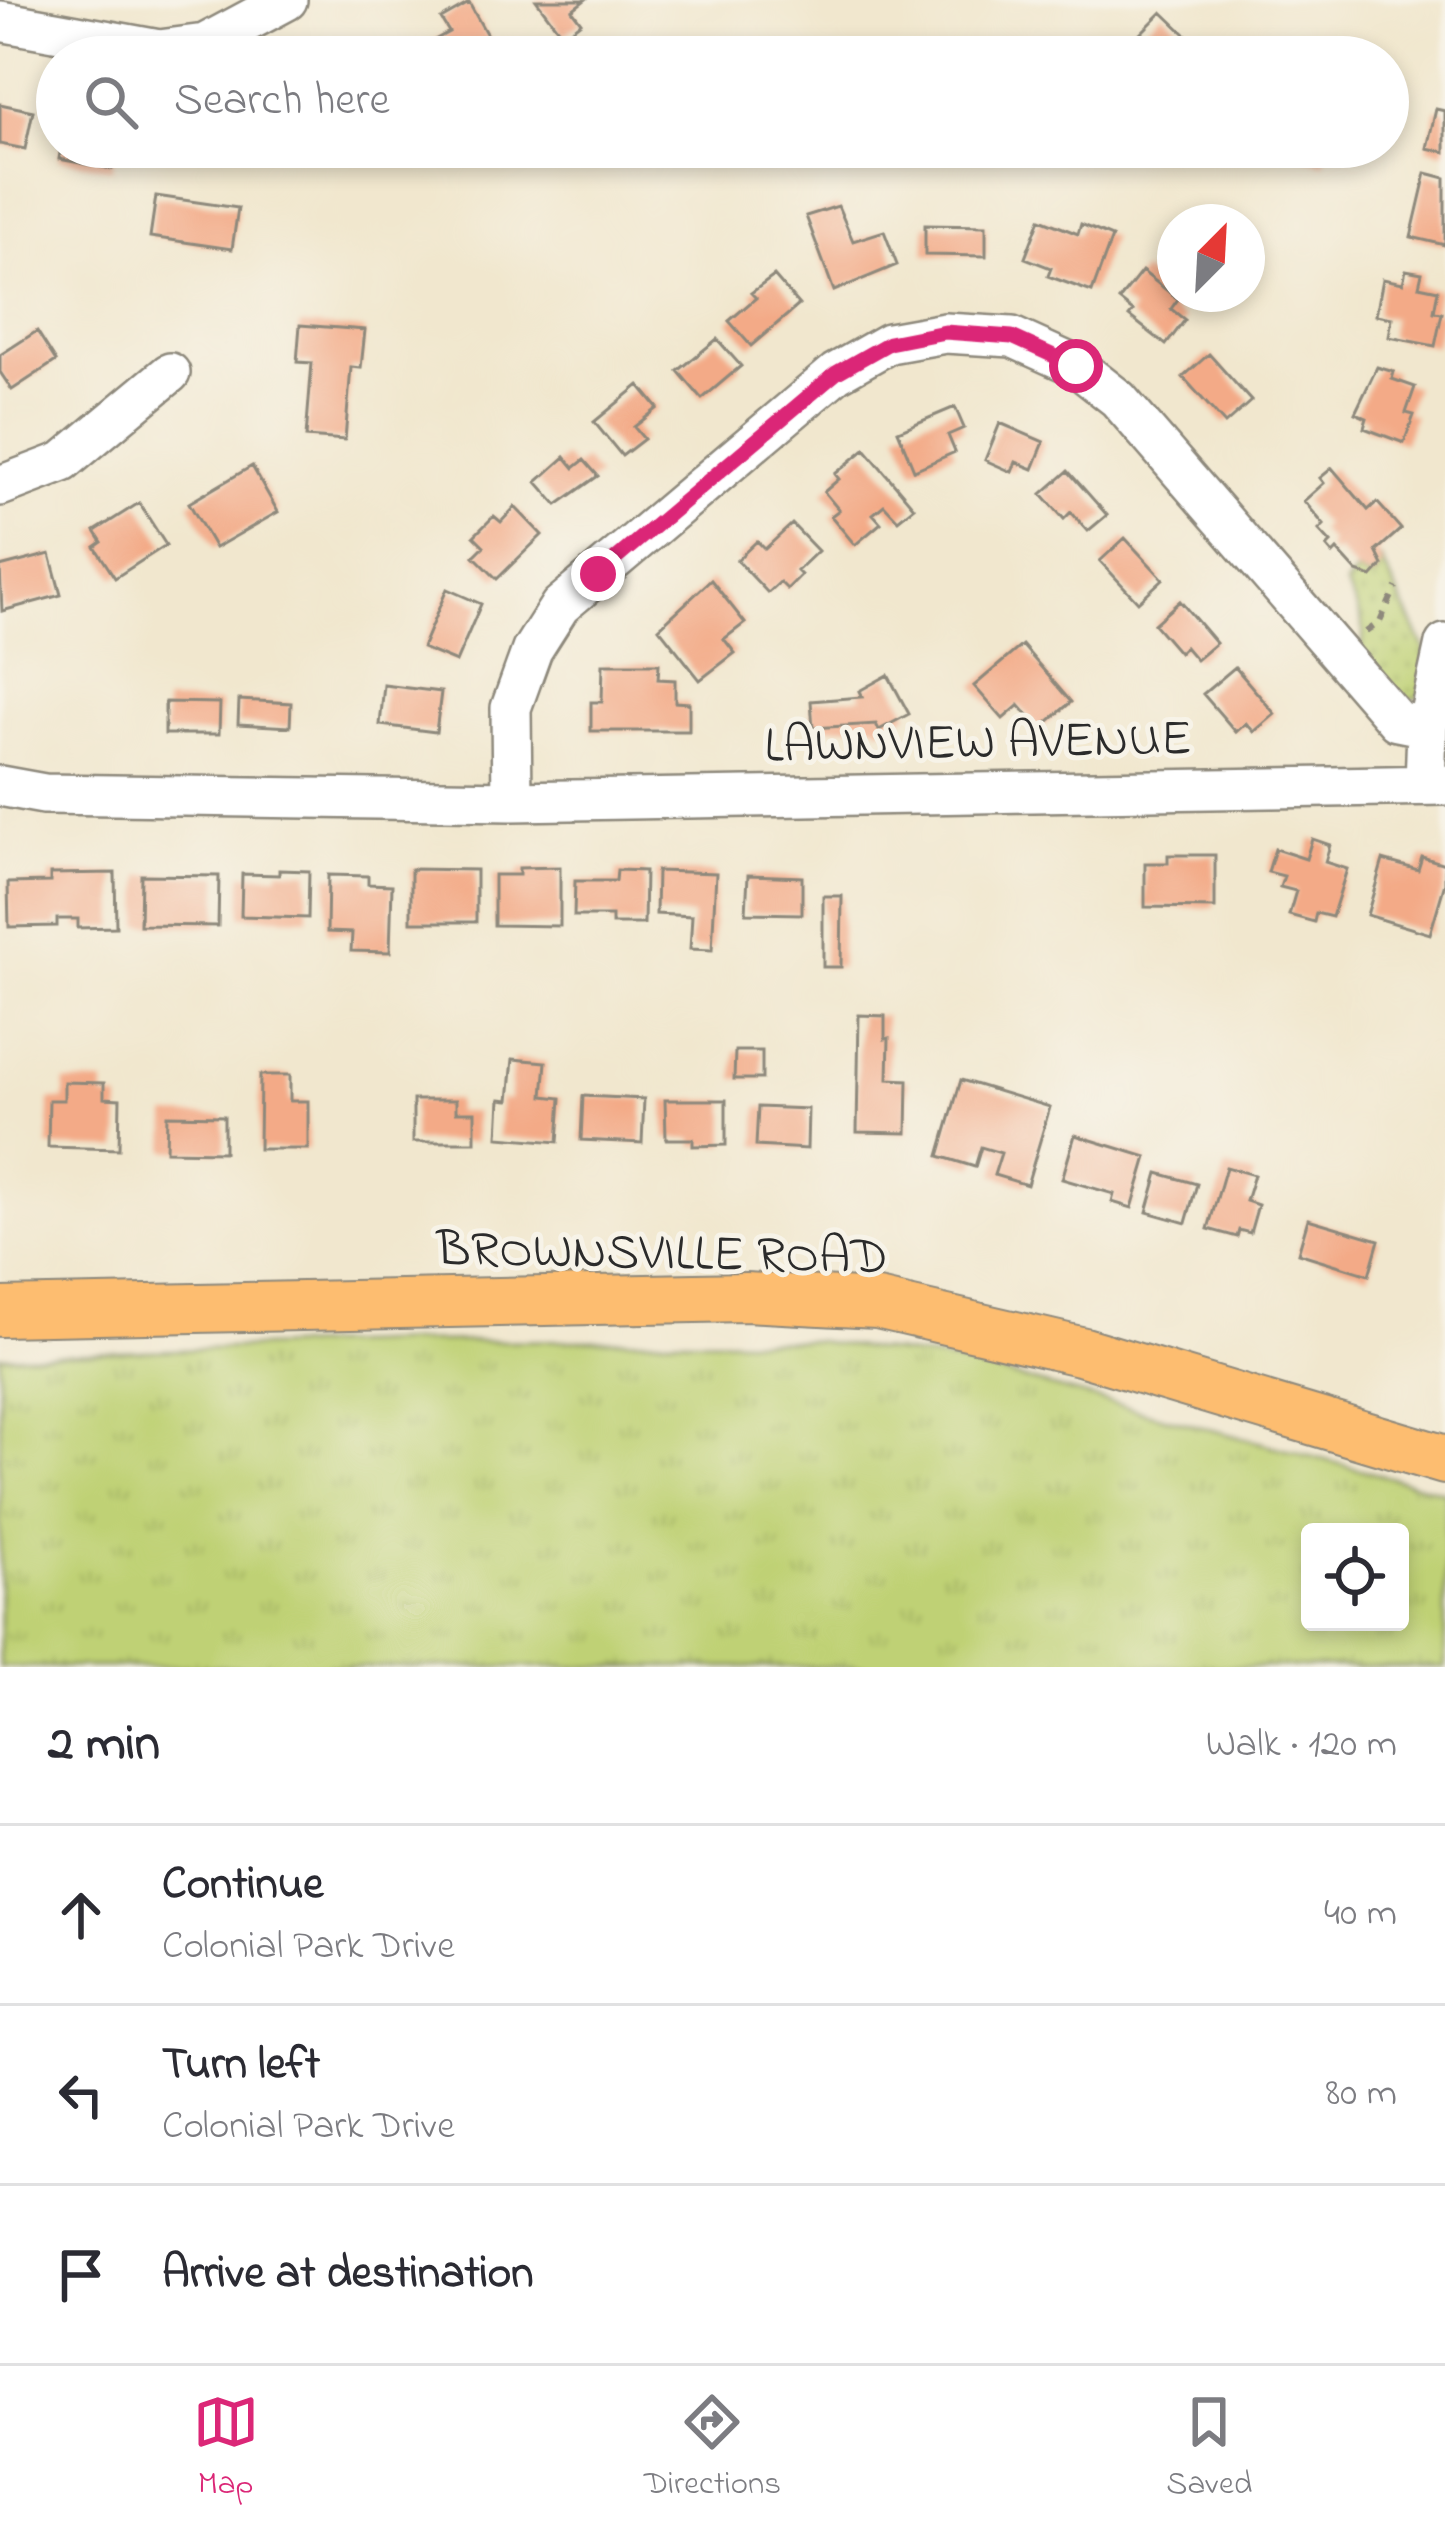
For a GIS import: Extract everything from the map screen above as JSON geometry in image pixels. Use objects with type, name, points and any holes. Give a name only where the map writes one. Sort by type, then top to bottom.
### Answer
[{"type":"main road","name":"BROWNSVILLE ROAD","points":[[0,1312],[723,1298],[877,1304],[1084,1352],[1445,1460]]},
{"type":"street","points":[[220,36],[287,0]]},
{"type":"street","points":[[0,21],[82,36]]},
{"type":"street","points":[[512,801],[511,708],[532,650],[560,606],[836,373],[889,343],[945,332],[1012,337],[1076,366],[1118,399],[1397,721],[1426,727]]},
{"type":"street","points":[[0,486],[63,462],[170,373]]},
{"type":"street","points":[[1435,785],[1426,727],[1445,644]]},
{"type":"street","name":"LAWNVIEW AVENUE","points":[[0,786],[44,794],[512,801],[1435,785]]},
{"type":"path","points":[[1360,632],[1380,622],[1396,587]]},
{"type":"green space","points":[[1381,560],[1428,655],[1420,696],[1406,701],[1399,699],[1359,652],[1363,627],[1346,585],[1357,572],[1367,578],[1377,575]]},
{"type":"green space","points":[[677,1339],[817,1341],[958,1362],[1445,1492],[1445,1667],[0,1667],[0,1356],[413,1342]]},
{"type":"building","points":[[536,0],[585,0],[572,10],[581,22],[563,36]]},
{"type":"building","points":[[469,3],[487,36],[442,36],[449,32],[441,19]]},
{"type":"building","points":[[1162,12],[1187,36],[1142,36]]},
{"type":"building","points":[[0,104],[33,111],[25,149],[0,144]]},
{"type":"building","points":[[1436,109],[1445,111],[1445,152],[1427,148]]},
{"type":"building","points":[[1426,173],[1445,178],[1445,245],[1411,237]]},
{"type":"building","points":[[156,196],[238,208],[232,249],[150,237]]},
{"type":"building","points":[[838,206],[853,241],[884,231],[897,265],[834,291],[806,216]]},
{"type":"building","points":[[1040,219],[1078,234],[1081,224],[1112,237],[1092,292],[1048,276],[1051,268],[1025,258]]},
{"type":"building","points":[[925,225],[986,226],[986,256],[925,255]]},
{"type":"building","points":[[1406,270],[1422,273],[1419,286],[1438,290],[1434,312],[1442,313],[1435,346],[1389,337],[1392,318],[1376,315],[1383,279],[1403,283]]},
{"type":"building","points":[[1142,271],[1157,283],[1157,312],[1175,312],[1185,320],[1166,345],[1129,316],[1133,311],[1119,300]]},
{"type":"building","points":[[774,276],[799,305],[751,346],[729,321],[756,298],[751,293]]},
{"type":"building","points":[[300,325],[365,330],[361,368],[351,367],[345,440],[306,437],[312,363],[297,362]]},
{"type":"building","points":[[37,331],[56,361],[12,390],[0,372],[0,355]]},
{"type":"building","points":[[717,339],[741,366],[702,399],[678,371]]},
{"type":"building","points":[[1209,354],[1251,401],[1225,424],[1183,377]]},
{"type":"building","points":[[1377,367],[1394,372],[1392,379],[1415,387],[1406,413],[1414,415],[1404,443],[1364,428],[1367,418],[1355,413]]},
{"type":"building","points":[[639,385],[658,408],[634,427],[644,439],[622,456],[594,422]]},
{"type":"building","points":[[955,407],[964,428],[948,435],[955,452],[914,470],[898,431]]},
{"type":"building","points":[[1000,423],[1044,442],[1033,469],[1016,462],[1012,472],[985,460]]},
{"type":"building","points":[[865,449],[914,507],[898,520],[884,505],[873,514],[881,523],[855,545],[831,516],[839,510],[824,492],[839,479],[835,474]]},
{"type":"building","points":[[565,457],[574,468],[584,460],[598,476],[557,505],[537,482]]},
{"type":"building","points":[[252,466],[278,512],[215,548],[189,503]]},
{"type":"building","points":[[1332,468],[1368,510],[1377,502],[1401,529],[1376,551],[1383,565],[1372,577],[1357,572],[1337,550],[1333,554],[1327,547],[1331,543],[1319,530],[1324,525],[1304,501],[1324,483],[1320,478]]},
{"type":"building","points":[[1068,471],[1107,515],[1088,531],[1071,512],[1064,519],[1042,494]]},
{"type":"building","points":[[139,503],[166,545],[115,578],[95,547],[102,542],[95,531]]},
{"type":"building","points":[[515,507],[542,535],[497,579],[474,556],[484,546],[474,536],[494,516],[501,522]]},
{"type":"building","points":[[792,524],[818,551],[797,571],[801,575],[787,589],[780,582],[768,593],[737,560],[757,541],[765,549]]},
{"type":"building","points":[[1125,538],[1163,579],[1138,602],[1100,561]]},
{"type":"building","points":[[50,554],[61,595],[2,611],[0,567]]},
{"type":"building","points":[[711,580],[745,623],[724,639],[735,653],[700,680],[659,628]]},
{"type":"building","points":[[447,589],[481,604],[456,662],[422,648]]},
{"type":"building","points":[[1180,601],[1216,643],[1196,660],[1185,647],[1179,653],[1154,624]]},
{"type":"building","points":[[1022,645],[1071,702],[1040,729],[1019,705],[1003,719],[974,686]]},
{"type":"building","points":[[603,664],[659,664],[658,679],[675,680],[675,702],[689,703],[689,731],[591,731],[591,702],[602,702]]},
{"type":"building","points":[[1235,667],[1275,714],[1254,732],[1246,723],[1236,732],[1203,694]]},
{"type":"building","points":[[888,675],[909,714],[879,730],[876,724],[813,728],[811,701],[862,697],[859,691]]},
{"type":"building","points":[[384,685],[441,692],[436,732],[380,725]]},
{"type":"building","points":[[239,700],[291,703],[290,727],[238,724]]},
{"type":"building","points":[[165,702],[220,703],[219,734],[165,734]]},
{"type":"building","points":[[1312,839],[1330,845],[1325,862],[1347,869],[1332,917],[1316,913],[1314,922],[1289,915],[1296,891],[1280,887],[1284,876],[1268,872],[1275,849],[1306,859]]},
{"type":"building","points":[[1168,855],[1215,855],[1215,908],[1145,907],[1145,863],[1168,863]]},
{"type":"building","points":[[1422,857],[1445,864],[1445,883],[1430,934],[1367,915],[1383,860],[1418,870]]},
{"type":"building","points":[[560,867],[560,926],[494,925],[494,875],[519,875],[519,868]]},
{"type":"building","points":[[411,869],[476,870],[476,922],[411,922]]},
{"type":"building","points":[[279,870],[309,871],[308,918],[241,916],[242,874],[279,875]]},
{"type":"building","points":[[617,870],[645,871],[644,924],[612,924],[612,916],[574,916],[575,881],[616,881]]},
{"type":"building","points":[[657,871],[716,873],[712,950],[690,949],[692,916],[656,914]]},
{"type":"building","points":[[115,873],[116,927],[78,928],[78,919],[57,919],[57,926],[9,927],[8,883],[50,882],[50,874]]},
{"type":"building","points":[[141,875],[219,876],[218,926],[140,925]]},
{"type":"building","points":[[328,875],[368,876],[368,884],[392,885],[390,952],[351,951],[352,933],[327,932]]},
{"type":"building","points":[[748,875],[802,877],[802,914],[746,913]]},
{"type":"building","points":[[823,896],[842,896],[841,967],[823,967]]},
{"type":"building","points":[[859,1015],[885,1016],[888,1079],[908,1080],[907,1133],[857,1132]]},
{"type":"building","points":[[735,1051],[762,1051],[762,1079],[734,1079]]},
{"type":"building","points":[[513,1059],[546,1062],[543,1096],[561,1098],[558,1142],[498,1137],[500,1099],[509,1100]]},
{"type":"building","points":[[260,1075],[290,1075],[290,1101],[308,1101],[308,1149],[259,1149]]},
{"type":"building","points":[[961,1080],[1050,1107],[1027,1185],[994,1175],[1001,1153],[981,1147],[975,1167],[939,1156]]},
{"type":"building","points":[[64,1082],[104,1083],[104,1098],[120,1099],[119,1149],[48,1147],[49,1100],[64,1100]]},
{"type":"building","points":[[583,1096],[644,1099],[642,1143],[581,1140]]},
{"type":"building","points":[[413,1100],[456,1100],[456,1112],[475,1112],[475,1142],[413,1142]]},
{"type":"building","points":[[665,1100],[726,1100],[726,1145],[693,1146],[693,1139],[666,1139]]},
{"type":"building","points":[[758,1107],[808,1109],[807,1149],[756,1146]]},
{"type":"building","points":[[167,1115],[224,1116],[224,1152],[166,1151]]},
{"type":"building","points":[[1075,1135],[1147,1157],[1132,1208],[1112,1202],[1114,1194],[1062,1179]]},
{"type":"building","points":[[1226,1167],[1254,1175],[1246,1201],[1258,1205],[1250,1233],[1239,1230],[1237,1237],[1208,1229]]},
{"type":"building","points":[[1158,1173],[1197,1184],[1186,1223],[1147,1212]]},
{"type":"building","points":[[1308,1219],[1379,1240],[1369,1275],[1298,1253]]},
{"type":"route","points":[[598,574],[836,373],[889,343],[945,332],[1012,337],[1076,366]]}]
